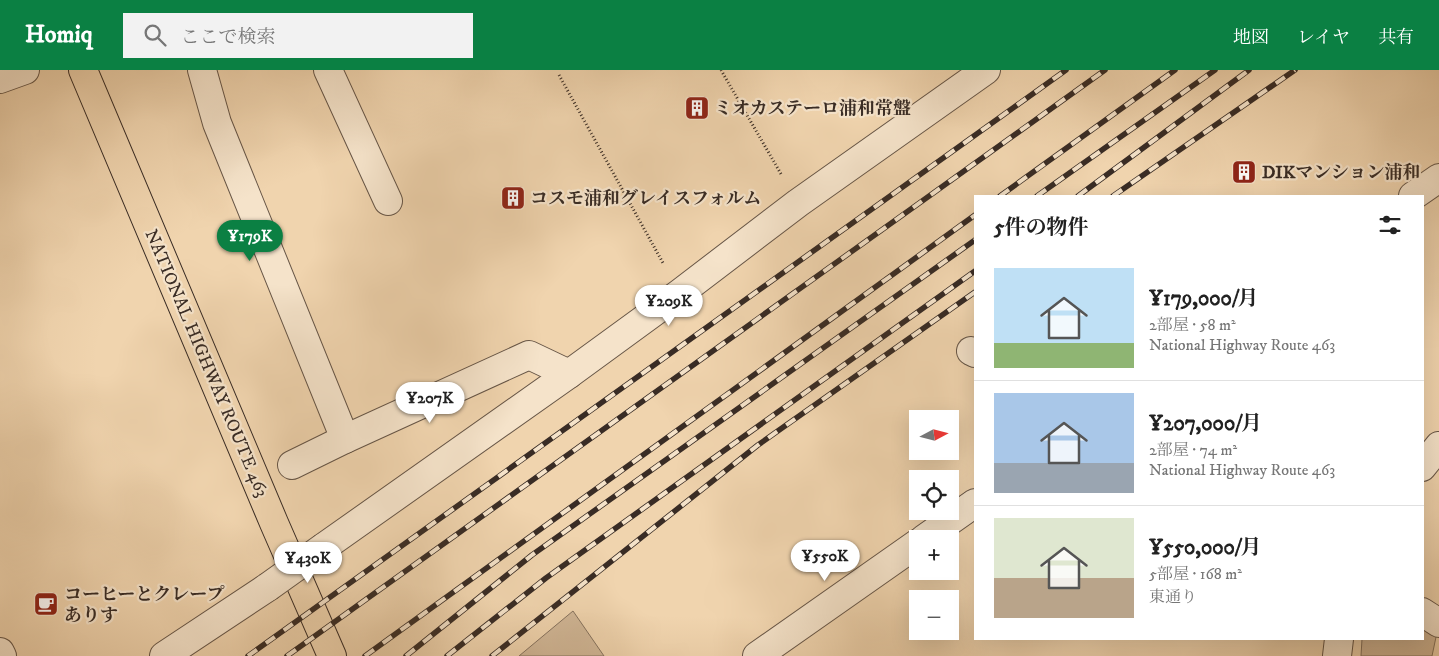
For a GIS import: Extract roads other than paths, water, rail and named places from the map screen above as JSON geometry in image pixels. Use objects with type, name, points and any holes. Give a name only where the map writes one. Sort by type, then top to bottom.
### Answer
[{"type":"highway","name":"NATIONAL HIGHWAY ROUTE 463","points":[[84,70],[270,514],[332,656]]},
{"type":"street","points":[[0,79],[25,70]]},
{"type":"street","points":[[202,70],[217,124],[345,439]]},
{"type":"street","points":[[328,70],[388,201]]},
{"type":"street","points":[[164,656],[268,587],[568,374],[680,293],[798,203],[986,70]]},
{"type":"street","points":[[1414,195],[1439,178]]},
{"type":"street","points":[[292,466],[345,439],[529,355],[568,374]]},
{"type":"street","points":[[1424,465],[1439,446]]},
{"type":"street","points":[[936,530],[974,503]]},
{"type":"street","points":[[757,656],[909,549]]},
{"type":"street","points":[[1424,613],[1439,623]]},
{"type":"street","points":[[1337,656],[1338,640]]},
{"type":"street","points":[[0,652],[2,656]]},
{"type":"railway","points":[[248,656],[1066,70]]},
{"type":"railway","points":[[287,656],[1105,70]]},
{"type":"railway","points":[[1001,195],[1175,70]]},
{"type":"railway","points":[[1038,195],[1215,70]]},
{"type":"railway","points":[[1079,195],[1249,70]]},
{"type":"railway","points":[[1114,195],[1295,70]]},
{"type":"railway","points":[[365,656],[974,216]]},
{"type":"railway","points":[[406,656],[532,555],[974,241]]},
{"type":"railway","points":[[447,656],[546,578],[974,272]]},
{"type":"railway","points":[[492,656],[758,445],[974,293]]},
{"type":"place","name":"ミオカステーロ浦和常盤","points":[[697,108]]},
{"type":"place","name":"DIKマンション浦和","points":[[1244,172]]},
{"type":"place","name":"コスモ浦和グレイスフォルム","points":[[513,198]]},
{"type":"place","name":"コーヒーとクレープ ありす","points":[[46,604]]}]
